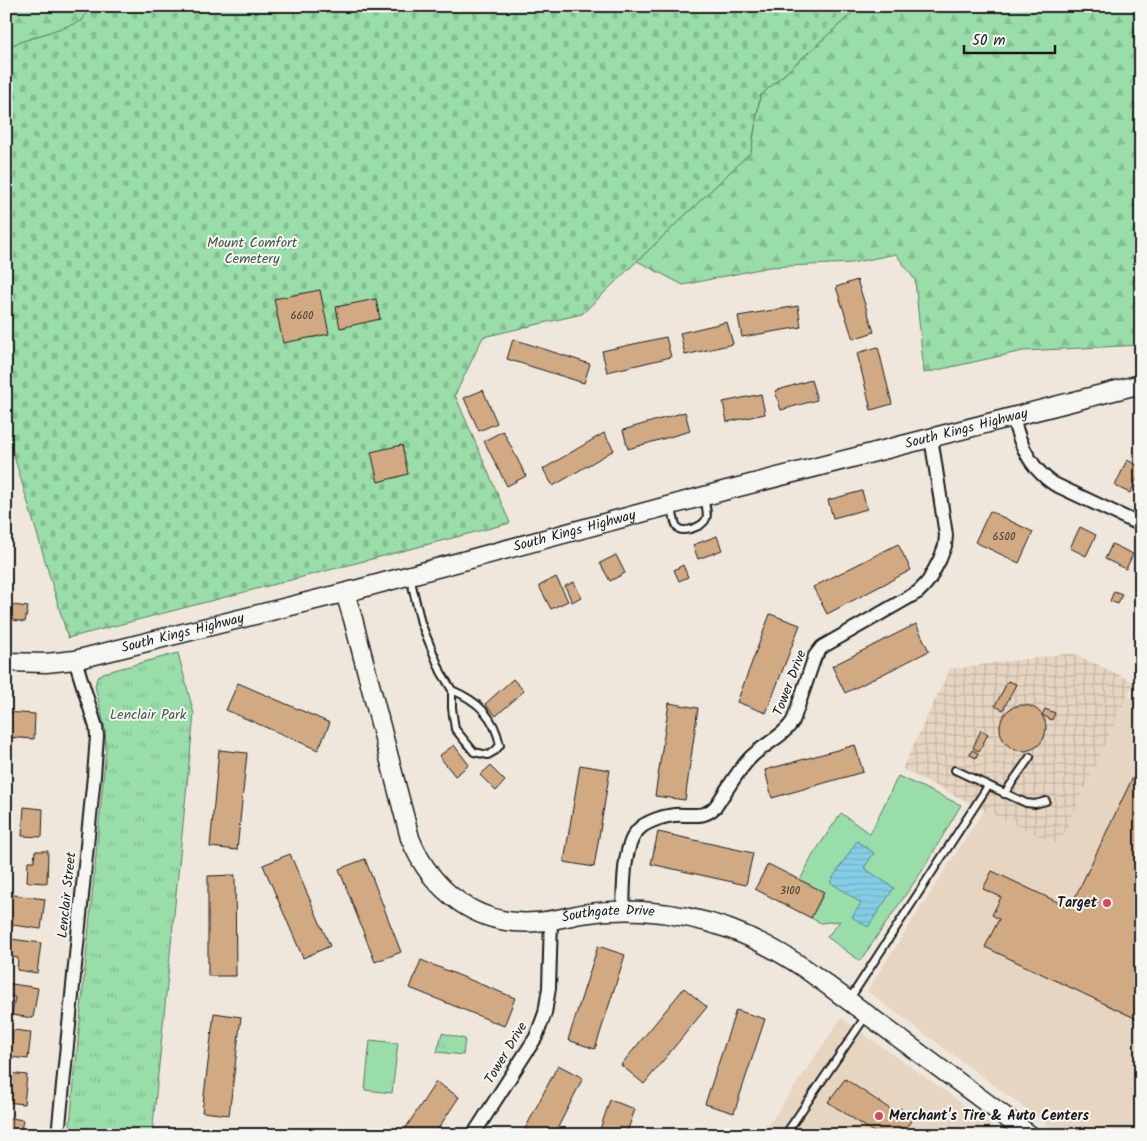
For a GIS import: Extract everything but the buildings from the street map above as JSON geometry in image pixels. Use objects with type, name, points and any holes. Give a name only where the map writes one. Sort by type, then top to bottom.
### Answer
[{"type":"main road","name":"South Kings Highway","points":[[6,662],[46,663],[75,660],[345,593],[703,496],[1141,384]]},
{"type":"main road","name":"Southgate Drive","points":[[345,593],[410,838],[428,872],[439,886],[454,898],[468,907],[500,920],[534,922],[583,914],[639,911],[695,918],[744,934],[786,956],[1030,1135]]},
{"type":"street","points":[[1013,417],[1016,433],[1030,459],[1047,480],[1141,525]]},
{"type":"street","name":"Tower Drive","points":[[623,911],[626,860],[632,838],[639,829],[654,820],[676,814],[708,814],[751,758],[790,726],[818,651],[908,599],[924,586],[928,580],[940,559],[946,541],[931,437]]},
{"type":"street","name":"Lenclair Street","points":[[58,1135],[97,736],[96,727],[75,660]]},
{"type":"street","name":"Tower Drive","points":[[473,1135],[536,1037],[545,1013],[549,988],[550,920]]},
{"type":"lane","points":[[671,505],[676,525],[679,529],[685,530],[705,522],[708,514],[703,496]]},
{"type":"lane","points":[[410,576],[421,623],[441,672],[452,690],[455,729],[474,752],[488,755],[495,751],[500,745],[497,731],[489,718],[479,706],[466,696],[452,690]]},
{"type":"lane","points":[[1004,794],[1030,756]]},
{"type":"lane","points":[[955,770],[1022,802],[1030,804],[1046,801]]},
{"type":"lane","points":[[848,1001],[988,786]]},
{"type":"lane","points":[[785,1135],[867,1014]]},
{"type":"shaded area","points":[[1073,653],[1134,682],[1059,845],[902,769],[950,669]]},
{"type":"shaded area","points":[[1128,696],[1141,702],[1141,1135],[1061,1135],[867,991],[984,810],[1059,844]]},
{"type":"shaded area","points":[[841,1018],[945,1091],[1004,1135],[762,1135]]},
{"type":"green space","points":[[6,6],[90,6],[83,21],[6,47]]},
{"type":"green space","name":"Mount Comfort Cemetery","points":[[90,6],[860,6],[760,96],[751,152],[582,314],[483,337],[455,395],[510,523],[68,638],[6,429],[6,47],[82,21]]},
{"type":"green space","points":[[860,6],[1141,6],[1141,345],[1023,351],[924,373],[915,280],[896,254],[851,263],[769,267],[683,285],[637,261],[751,152],[760,96]]},
{"type":"green space","name":"Lenclair Park","points":[[178,653],[194,714],[152,1135],[69,1135],[106,750],[105,729],[95,686],[97,678],[103,673]]},
{"type":"green space","points":[[898,776],[961,805],[922,871],[860,961],[827,937],[840,921],[821,923],[811,918],[824,893],[800,880],[813,855],[841,813],[870,834]]},
{"type":"green space","points":[[442,1033],[465,1039],[463,1055],[437,1052]]},
{"type":"green space","points":[[370,1040],[398,1043],[392,1093],[365,1090]]},
{"type":"water","points":[[857,841],[874,853],[864,868],[894,888],[868,927],[852,917],[861,903],[830,882]]},
{"type":"place","name":"Target","points":[[1107,903]]},
{"type":"place","name":"Merchant's Tire & Auto Centers","points":[[879,1116]]}]
